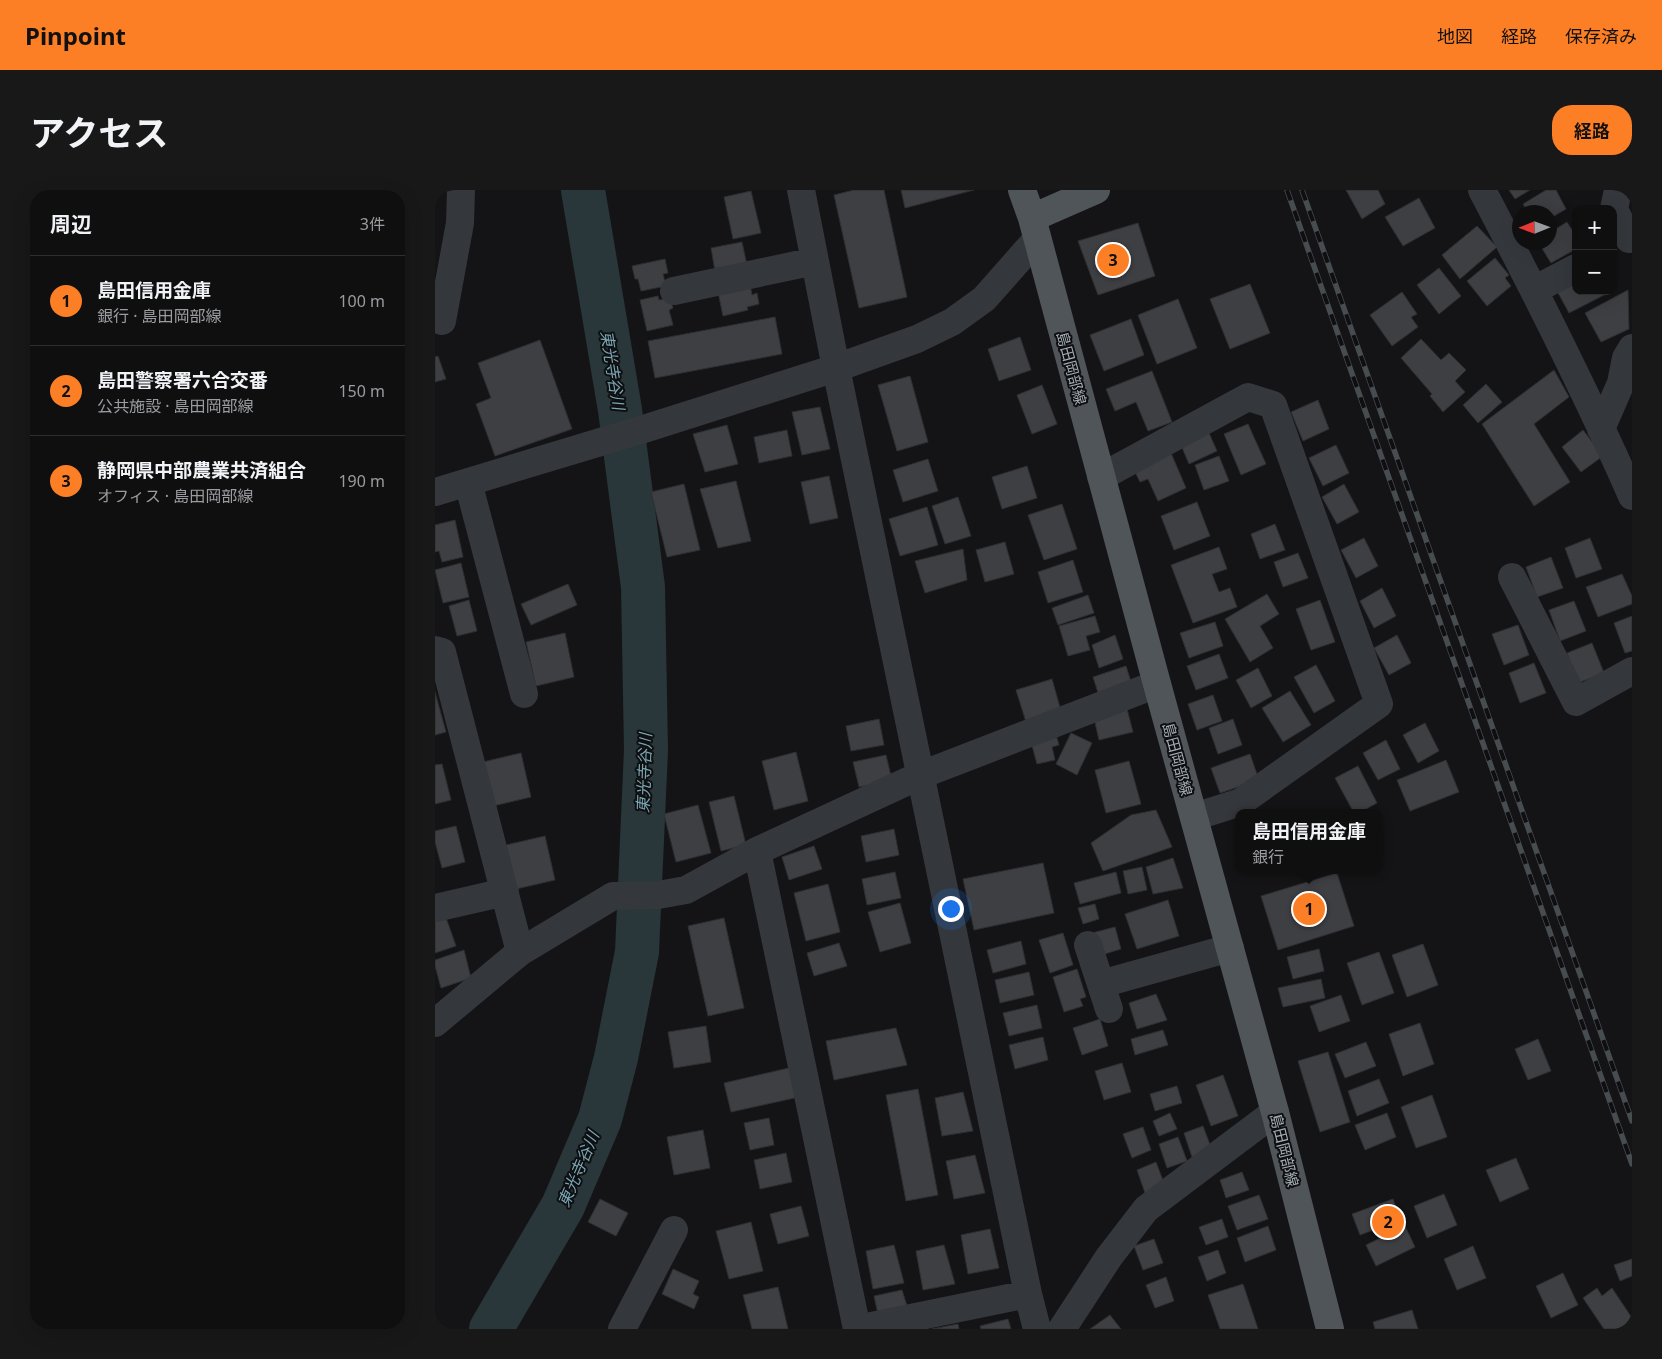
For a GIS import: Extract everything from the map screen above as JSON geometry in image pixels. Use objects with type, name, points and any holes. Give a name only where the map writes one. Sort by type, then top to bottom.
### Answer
[{"type":"main road","name":"島田岡部線","points":[[1022,190],[1034,228],[1275,1112],[1330,1329]]},
{"type":"main road","points":[[1034,228],[1096,190]]},
{"type":"street","points":[[442,321],[460,223],[461,190]]},
{"type":"street","points":[[801,190],[836,368],[1028,1294],[1037,1329]]},
{"type":"street","points":[[1483,190],[1534,290],[1632,496]]},
{"type":"street","points":[[1618,190],[1614,209],[1625,241]]},
{"type":"street","points":[[435,492],[836,368],[917,338],[952,322],[984,299],[1034,228]]},
{"type":"street","points":[[673,291],[815,261]]},
{"type":"street","points":[[1534,290],[1572,270]]},
{"type":"street","points":[[1601,429],[1621,383],[1626,358],[1632,348]]},
{"type":"street","points":[[1101,477],[1248,397],[1273,405],[1379,704],[1241,802],[1194,817]]},
{"type":"street","points":[[468,482],[524,694]]},
{"type":"street","points":[[1512,577],[1576,702],[1632,670]]},
{"type":"street","points":[[435,650],[442,652],[520,952]]},
{"type":"street","points":[[435,1023],[520,952],[613,896],[658,895],[686,890],[757,851],[921,775],[1157,684]]},
{"type":"street","points":[[757,851],[857,1329],[1028,1294]]},
{"type":"street","points":[[435,908],[505,892]]},
{"type":"street","points":[[1088,945],[1105,997],[1230,948]]},
{"type":"street","points":[[1062,1329],[1109,1257],[1147,1209],[1275,1112]]},
{"type":"street","points":[[622,1329],[673,1230]]},
{"type":"building","points":[[854,190],[884,190],[907,297],[859,308],[834,195]]},
{"type":"building","points":[[901,190],[974,190],[905,208]]},
{"type":"building","points":[[1346,190],[1378,190],[1385,204],[1362,219]]},
{"type":"building","points":[[1509,190],[1530,190],[1515,199]]},
{"type":"building","points":[[1546,190],[1556,190],[1566,209],[1557,214],[1557,205],[1523,204]]},
{"type":"building","points":[[751,191],[761,233],[733,239],[724,197]]},
{"type":"building","points":[[1419,198],[1435,228],[1403,246],[1385,217]]},
{"type":"building","points":[[1567,222],[1572,230],[1572,251],[1551,263],[1543,250],[1557,250],[1557,228]]},
{"type":"building","points":[[1138,223],[1155,276],[1098,295],[1078,241]]},
{"type":"building","points":[[1477,226],[1497,247],[1460,279],[1442,255]]},
{"type":"building","points":[[742,242],[747,265],[715,271],[711,248]]},
{"type":"building","points":[[1495,258],[1509,275],[1505,278],[1511,286],[1487,306],[1467,281]]},
{"type":"building","points":[[665,259],[668,273],[663,274],[666,286],[641,291],[638,279],[635,279],[632,266]]},
{"type":"building","points":[[1439,268],[1461,296],[1439,314],[1417,285]]},
{"type":"building","points":[[1572,282],[1572,295],[1604,295],[1569,313],[1557,291]]},
{"type":"building","points":[[750,284],[752,295],[757,293],[759,304],[747,307],[748,310],[723,316],[718,292]]},
{"type":"building","points":[[1250,284],[1270,333],[1230,349],[1210,299]]},
{"type":"building","points":[[1628,290],[1629,329],[1601,342],[1585,313]]},
{"type":"building","points":[[1402,292],[1417,314],[1411,317],[1418,327],[1392,346],[1370,315]]},
{"type":"building","points":[[658,296],[659,300],[670,298],[673,308],[669,310],[673,325],[647,331],[640,300]]},
{"type":"building","points":[[1178,299],[1197,348],[1157,364],[1138,315]]},
{"type":"building","points":[[775,317],[782,354],[655,378],[648,341]]},
{"type":"building","points":[[1131,319],[1144,355],[1104,371],[1090,335]]},
{"type":"building","points":[[1020,337],[1031,370],[999,381],[988,349]]},
{"type":"building","points":[[1421,339],[1441,360],[1449,353],[1466,370],[1455,381],[1465,392],[1443,412],[1430,396],[1432,394],[1401,358]]},
{"type":"building","points":[[540,340],[572,429],[495,456],[476,404],[491,398],[478,363]]},
{"type":"building","points":[[438,356],[446,379],[435,382],[435,357]]},
{"type":"building","points":[[1554,370],[1569,397],[1534,424],[1570,482],[1534,506],[1482,424]]},
{"type":"building","points":[[1152,371],[1172,422],[1148,431],[1136,402],[1115,411],[1106,389]]},
{"type":"building","points":[[910,376],[928,442],[897,451],[878,385]]},
{"type":"building","points":[[1486,384],[1502,402],[1478,423],[1463,405]]},
{"type":"building","points":[[1042,385],[1057,424],[1032,434],[1017,395]]},
{"type":"building","points":[[1318,400],[1329,429],[1303,441],[1291,412]]},
{"type":"building","points":[[820,407],[830,449],[802,455],[792,412]]},
{"type":"building","points":[[1248,424],[1266,464],[1241,475],[1224,434]]},
{"type":"building","points":[[727,425],[738,464],[705,472],[693,434]]},
{"type":"building","points":[[787,430],[792,456],[759,463],[754,437]]},
{"type":"building","points":[[1583,430],[1603,456],[1581,472],[1562,447]]},
{"type":"building","points":[[1209,433],[1217,451],[1189,464],[1181,445]]},
{"type":"building","points":[[1336,445],[1349,473],[1323,486],[1309,458]]},
{"type":"building","points":[[1171,453],[1186,488],[1158,501],[1148,479],[1140,482],[1134,470]]},
{"type":"building","points":[[1219,456],[1229,481],[1204,490],[1195,465]]},
{"type":"building","points":[[928,459],[938,491],[903,502],[893,470]]},
{"type":"building","points":[[1027,466],[1037,498],[1002,509],[992,477]]},
{"type":"building","points":[[829,476],[838,518],[810,524],[801,482]]},
{"type":"building","points":[[736,481],[751,541],[718,548],[700,489]]},
{"type":"building","points":[[684,484],[700,550],[667,557],[651,492]]},
{"type":"building","points":[[1344,484],[1359,512],[1337,524],[1322,497]]},
{"type":"building","points":[[958,497],[971,536],[945,544],[932,506]]},
{"type":"building","points":[[1197,502],[1210,536],[1174,550],[1161,516]]},
{"type":"building","points":[[1062,504],[1077,549],[1044,560],[1028,515]]},
{"type":"building","points":[[927,507],[938,545],[900,556],[889,519]]},
{"type":"building","points":[[455,520],[463,557],[442,562],[439,551],[435,552],[435,525]]},
{"type":"building","points":[[1275,524],[1285,550],[1260,559],[1251,534]]},
{"type":"building","points":[[1364,538],[1378,566],[1356,578],[1341,550]]},
{"type":"building","points":[[1590,538],[1602,569],[1576,578],[1565,548]]},
{"type":"building","points":[[1005,542],[1014,574],[985,582],[976,550]]},
{"type":"building","points":[[1219,547],[1227,569],[1212,574],[1219,592],[1230,588],[1237,607],[1193,623],[1171,565]]},
{"type":"building","points":[[963,549],[967,580],[925,593],[915,561]]},
{"type":"building","points":[[1298,553],[1308,578],[1283,587],[1274,562]]},
{"type":"building","points":[[1551,557],[1563,588],[1537,597],[1526,567]]},
{"type":"building","points":[[1073,560],[1083,592],[1048,603],[1038,572]]},
{"type":"building","points":[[461,563],[469,597],[443,603],[435,570]]},
{"type":"building","points":[[1622,574],[1632,596],[1632,604],[1598,617],[1586,587]]},
{"type":"building","points":[[568,584],[577,605],[531,625],[521,604]]},
{"type":"building","points":[[1382,588],[1396,616],[1374,628],[1360,601]]},
{"type":"building","points":[[1267,594],[1279,614],[1260,626],[1273,648],[1250,662],[1225,619]]},
{"type":"building","points":[[1088,595],[1094,613],[1058,625],[1052,608]]},
{"type":"building","points":[[469,600],[477,631],[457,636],[449,606]]},
{"type":"building","points":[[1320,600],[1335,642],[1311,650],[1296,609]]},
{"type":"building","points":[[1574,601],[1586,631],[1560,641],[1549,610]]},
{"type":"building","points":[[1095,616],[1100,632],[1086,636],[1090,650],[1068,656],[1059,626]]},
{"type":"building","points":[[1632,616],[1632,651],[1625,653],[1614,623]]},
{"type":"building","points":[[1215,622],[1223,646],[1189,658],[1180,633]]},
{"type":"building","points":[[1518,625],[1529,655],[1504,665],[1492,634]]},
{"type":"building","points":[[565,633],[574,677],[536,686],[526,642]]},
{"type":"building","points":[[1115,635],[1123,659],[1099,668],[1092,645]]},
{"type":"building","points":[[1397,635],[1411,663],[1389,675],[1374,648]]},
{"type":"building","points":[[1592,643],[1604,673],[1578,683],[1567,653]]},
{"type":"building","points":[[1219,654],[1228,678],[1196,690],[1187,666]]},
{"type":"building","points":[[1534,663],[1546,693],[1520,703],[1509,673]]},
{"type":"building","points":[[1316,665],[1335,701],[1314,713],[1294,677]]},
{"type":"building","points":[[1126,666],[1133,688],[1100,699],[1093,677]]},
{"type":"building","points":[[1258,668],[1272,696],[1251,708],[1236,680]]},
{"type":"building","points":[[1052,679],[1061,711],[1026,722],[1016,690]]},
{"type":"building","points":[[1290,691],[1311,725],[1283,742],[1262,708]]},
{"type":"building","points":[[435,692],[446,732],[435,735]]},
{"type":"building","points":[[1213,695],[1222,721],[1197,730],[1188,704]]},
{"type":"building","points":[[1127,709],[1133,732],[1099,740],[1094,718]]},
{"type":"building","points":[[879,719],[884,745],[851,751],[846,726]]},
{"type":"building","points":[[1233,719],[1242,745],[1218,754],[1209,728]]},
{"type":"building","points":[[1425,723],[1439,751],[1418,763],[1403,735]]},
{"type":"building","points":[[1071,733],[1092,743],[1077,775],[1056,764]]},
{"type":"building","points":[[1056,735],[1059,745],[1052,747],[1055,760],[1037,764],[1031,742]]},
{"type":"building","points":[[1386,740],[1400,769],[1378,780],[1363,753]]},
{"type":"building","points":[[796,752],[808,801],[774,810],[762,761]]},
{"type":"building","points":[[521,753],[531,797],[493,806],[483,762]]},
{"type":"building","points":[[1250,754],[1259,780],[1220,793],[1211,768]]},
{"type":"building","points":[[886,755],[892,780],[859,787],[853,762]]},
{"type":"building","points":[[1446,760],[1459,792],[1410,811],[1397,780]]},
{"type":"building","points":[[1129,761],[1141,804],[1106,813],[1095,770]]},
{"type":"building","points":[[442,764],[451,800],[435,804],[435,765]]},
{"type":"building","points":[[1358,766],[1377,803],[1366,809],[1352,809],[1335,778]]},
{"type":"building","points":[[734,796],[746,845],[721,851],[709,802]]},
{"type":"building","points":[[698,805],[711,853],[676,862],[664,814]]},
{"type":"building","points":[[1156,810],[1172,847],[1103,871],[1091,843],[1131,815]]},
{"type":"building","points":[[456,826],[465,862],[442,868],[435,842],[435,831]]},
{"type":"building","points":[[894,829],[899,855],[866,862],[861,836]]},
{"type":"building","points":[[545,836],[555,880],[516,889],[506,845]]},
{"type":"building","points":[[814,846],[822,869],[789,880],[782,857]]},
{"type":"building","points":[[1173,858],[1183,888],[1153,894],[1146,867]]},
{"type":"building","points":[[1043,863],[1054,913],[974,930],[963,879]]},
{"type":"building","points":[[1142,867],[1147,890],[1128,894],[1123,871]]},
{"type":"building","points":[[895,872],[901,898],[867,905],[862,879]]},
{"type":"building","points":[[1116,872],[1121,893],[1080,904],[1074,883]]},
{"type":"building","points":[[1337,874],[1354,926],[1278,950],[1261,896]]},
{"type":"building","points":[[828,884],[840,932],[806,941],[794,893]]},
{"type":"building","points":[[1168,900],[1179,936],[1137,949],[1125,914]]},
{"type":"building","points":[[900,903],[911,943],[880,952],[868,912]]},
{"type":"building","points":[[1095,904],[1099,919],[1083,924],[1078,908]]},
{"type":"building","points":[[444,912],[456,946],[435,953],[435,916]]},
{"type":"building","points":[[724,918],[744,1008],[708,1016],[688,926]]},
{"type":"building","points":[[1115,927],[1121,949],[1098,956],[1092,933]]},
{"type":"building","points":[[1063,933],[1073,965],[1050,973],[1039,940]]},
{"type":"building","points":[[1021,941],[1026,964],[993,973],[987,950]]},
{"type":"building","points":[[839,943],[847,966],[814,976],[807,953]]},
{"type":"building","points":[[1423,944],[1438,985],[1407,997],[1392,955]]},
{"type":"building","points":[[1319,949],[1324,971],[1293,979],[1287,957]]},
{"type":"building","points":[[464,950],[471,978],[441,988],[435,960]]},
{"type":"building","points":[[1379,952],[1394,993],[1362,1005],[1347,963]]},
{"type":"building","points":[[1077,969],[1086,997],[1080,999],[1083,1006],[1064,1012],[1053,977]]},
{"type":"building","points":[[1029,972],[1034,995],[1000,1003],[995,980]]},
{"type":"building","points":[[1321,979],[1325,998],[1283,1007],[1278,988]]},
{"type":"building","points":[[1156,994],[1167,1020],[1137,1029],[1129,1003]]},
{"type":"building","points":[[1341,995],[1350,1021],[1319,1032],[1310,1006]]},
{"type":"building","points":[[1037,1005],[1042,1028],[1009,1036],[1003,1013]]},
{"type":"building","points":[[1100,1019],[1108,1046],[1082,1055],[1073,1028]]},
{"type":"building","points":[[1420,1023],[1434,1064],[1403,1076],[1389,1034]]},
{"type":"building","points":[[706,1026],[711,1062],[674,1068],[668,1032]]},
{"type":"building","points":[[896,1028],[907,1065],[834,1080],[826,1041]]},
{"type":"building","points":[[1163,1030],[1168,1045],[1135,1055],[1131,1039]]},
{"type":"building","points":[[1043,1037],[1048,1060],[1015,1069],[1009,1045]]},
{"type":"building","points":[[1538,1039],[1551,1071],[1528,1080],[1515,1049]]},
{"type":"building","points":[[1366,1042],[1376,1066],[1345,1078],[1335,1054]]},
{"type":"building","points":[[1328,1052],[1350,1122],[1320,1132],[1298,1061]]},
{"type":"building","points":[[1122,1063],[1131,1092],[1104,1100],[1095,1071]]},
{"type":"building","points":[[793,1067],[799,1097],[731,1112],[724,1083]]},
{"type":"building","points":[[1223,1075],[1238,1116],[1211,1126],[1196,1085]]},
{"type":"building","points":[[1379,1079],[1389,1103],[1357,1116],[1348,1091]]},
{"type":"building","points":[[1177,1086],[1182,1103],[1155,1111],[1150,1094]]},
{"type":"building","points":[[918,1089],[938,1195],[906,1201],[886,1095]]},
{"type":"building","points":[[963,1092],[973,1131],[942,1136],[935,1098]]},
{"type":"building","points":[[1432,1095],[1447,1137],[1416,1148],[1401,1107]]},
{"type":"building","points":[[1170,1113],[1177,1129],[1159,1136],[1153,1121]]},
{"type":"building","points":[[1387,1113],[1396,1137],[1365,1150],[1355,1125]]},
{"type":"building","points":[[769,1118],[774,1145],[750,1150],[744,1123]]},
{"type":"building","points":[[1203,1126],[1212,1150],[1192,1157],[1184,1133]]},
{"type":"building","points":[[1143,1127],[1151,1150],[1132,1158],[1123,1134]]},
{"type":"building","points":[[703,1130],[710,1168],[674,1175],[667,1137]]},
{"type":"building","points":[[1178,1137],[1187,1161],[1167,1168],[1159,1144]]},
{"type":"building","points":[[786,1153],[792,1182],[760,1189],[754,1160]]},
{"type":"building","points":[[975,1155],[985,1193],[954,1199],[946,1161]]},
{"type":"building","points":[[1516,1158],[1529,1189],[1500,1202],[1486,1170]]},
{"type":"building","points":[[1156,1162],[1165,1186],[1145,1193],[1137,1170]]},
{"type":"building","points":[[1242,1172],[1249,1190],[1226,1198],[1220,1180]]},
{"type":"building","points":[[1444,1194],[1457,1225],[1427,1238],[1414,1206]]},
{"type":"building","points":[[1259,1195],[1268,1219],[1237,1230],[1228,1206]]},
{"type":"building","points":[[600,1199],[628,1213],[616,1236],[588,1222]]},
{"type":"building","points":[[1393,1199],[1400,1220],[1360,1235],[1352,1214]]},
{"type":"building","points":[[801,1206],[809,1236],[778,1244],[770,1214]]},
{"type":"building","points":[[1222,1219],[1228,1237],[1206,1245],[1199,1227]]},
{"type":"building","points":[[751,1222],[763,1271],[729,1279],[716,1231]]},
{"type":"building","points":[[1268,1226],[1276,1250],[1245,1262],[1237,1238]]},
{"type":"building","points":[[1405,1226],[1415,1247],[1376,1266],[1366,1245]]},
{"type":"building","points":[[990,1229],[999,1268],[968,1274],[961,1235]]},
{"type":"building","points":[[1154,1239],[1163,1263],[1143,1270],[1134,1246]]},
{"type":"building","points":[[894,1245],[904,1283],[873,1289],[866,1251]]},
{"type":"building","points":[[944,1245],[955,1284],[923,1290],[916,1251]]},
{"type":"building","points":[[1473,1246],[1486,1278],[1457,1290],[1444,1259]]},
{"type":"building","points":[[1218,1250],[1226,1273],[1207,1281],[1198,1257]]},
{"type":"building","points":[[1632,1259],[1632,1276],[1620,1281],[1614,1265]]},
{"type":"building","points":[[673,1269],[699,1281],[693,1294],[699,1297],[694,1309],[662,1294]]},
{"type":"building","points":[[1563,1273],[1578,1305],[1551,1318],[1536,1286]]},
{"type":"building","points":[[1166,1277],[1174,1301],[1155,1308],[1146,1285]]},
{"type":"building","points":[[1243,1284],[1258,1329],[1220,1329],[1208,1295]]},
{"type":"building","points":[[778,1287],[788,1329],[752,1329],[743,1295]]},
{"type":"building","points":[[1597,1288],[1602,1296],[1612,1288],[1632,1318],[1632,1323],[1623,1329],[1604,1329],[1583,1298]]},
{"type":"building","points":[[902,1290],[908,1309],[878,1314],[874,1296]]},
{"type":"building","points":[[1412,1310],[1418,1329],[1375,1329],[1373,1322]]},
{"type":"building","points":[[1110,1315],[1121,1329],[1090,1329]]},
{"type":"building","points":[[1008,1319],[1011,1329],[981,1329],[980,1326]]},
{"type":"building","points":[[958,1324],[959,1329],[932,1329]]},
{"type":"waterway","name":"東光寺谷川","points":[[491,1329],[563,1206],[600,1119],[616,1058],[637,952],[646,750],[643,587],[620,410],[583,190]]},
{"type":"railway","points":[[1287,190],[1632,1164]]},
{"type":"railway","points":[[1302,190],[1632,1121]]},
{"type":"place","name":"静岡県中部農業共済組合","points":[[1113,260]]},
{"type":"place","name":"島田信用金庫","points":[[1309,909]]},
{"type":"place","name":"島田警察署六合交番","points":[[1388,1222]]}]
